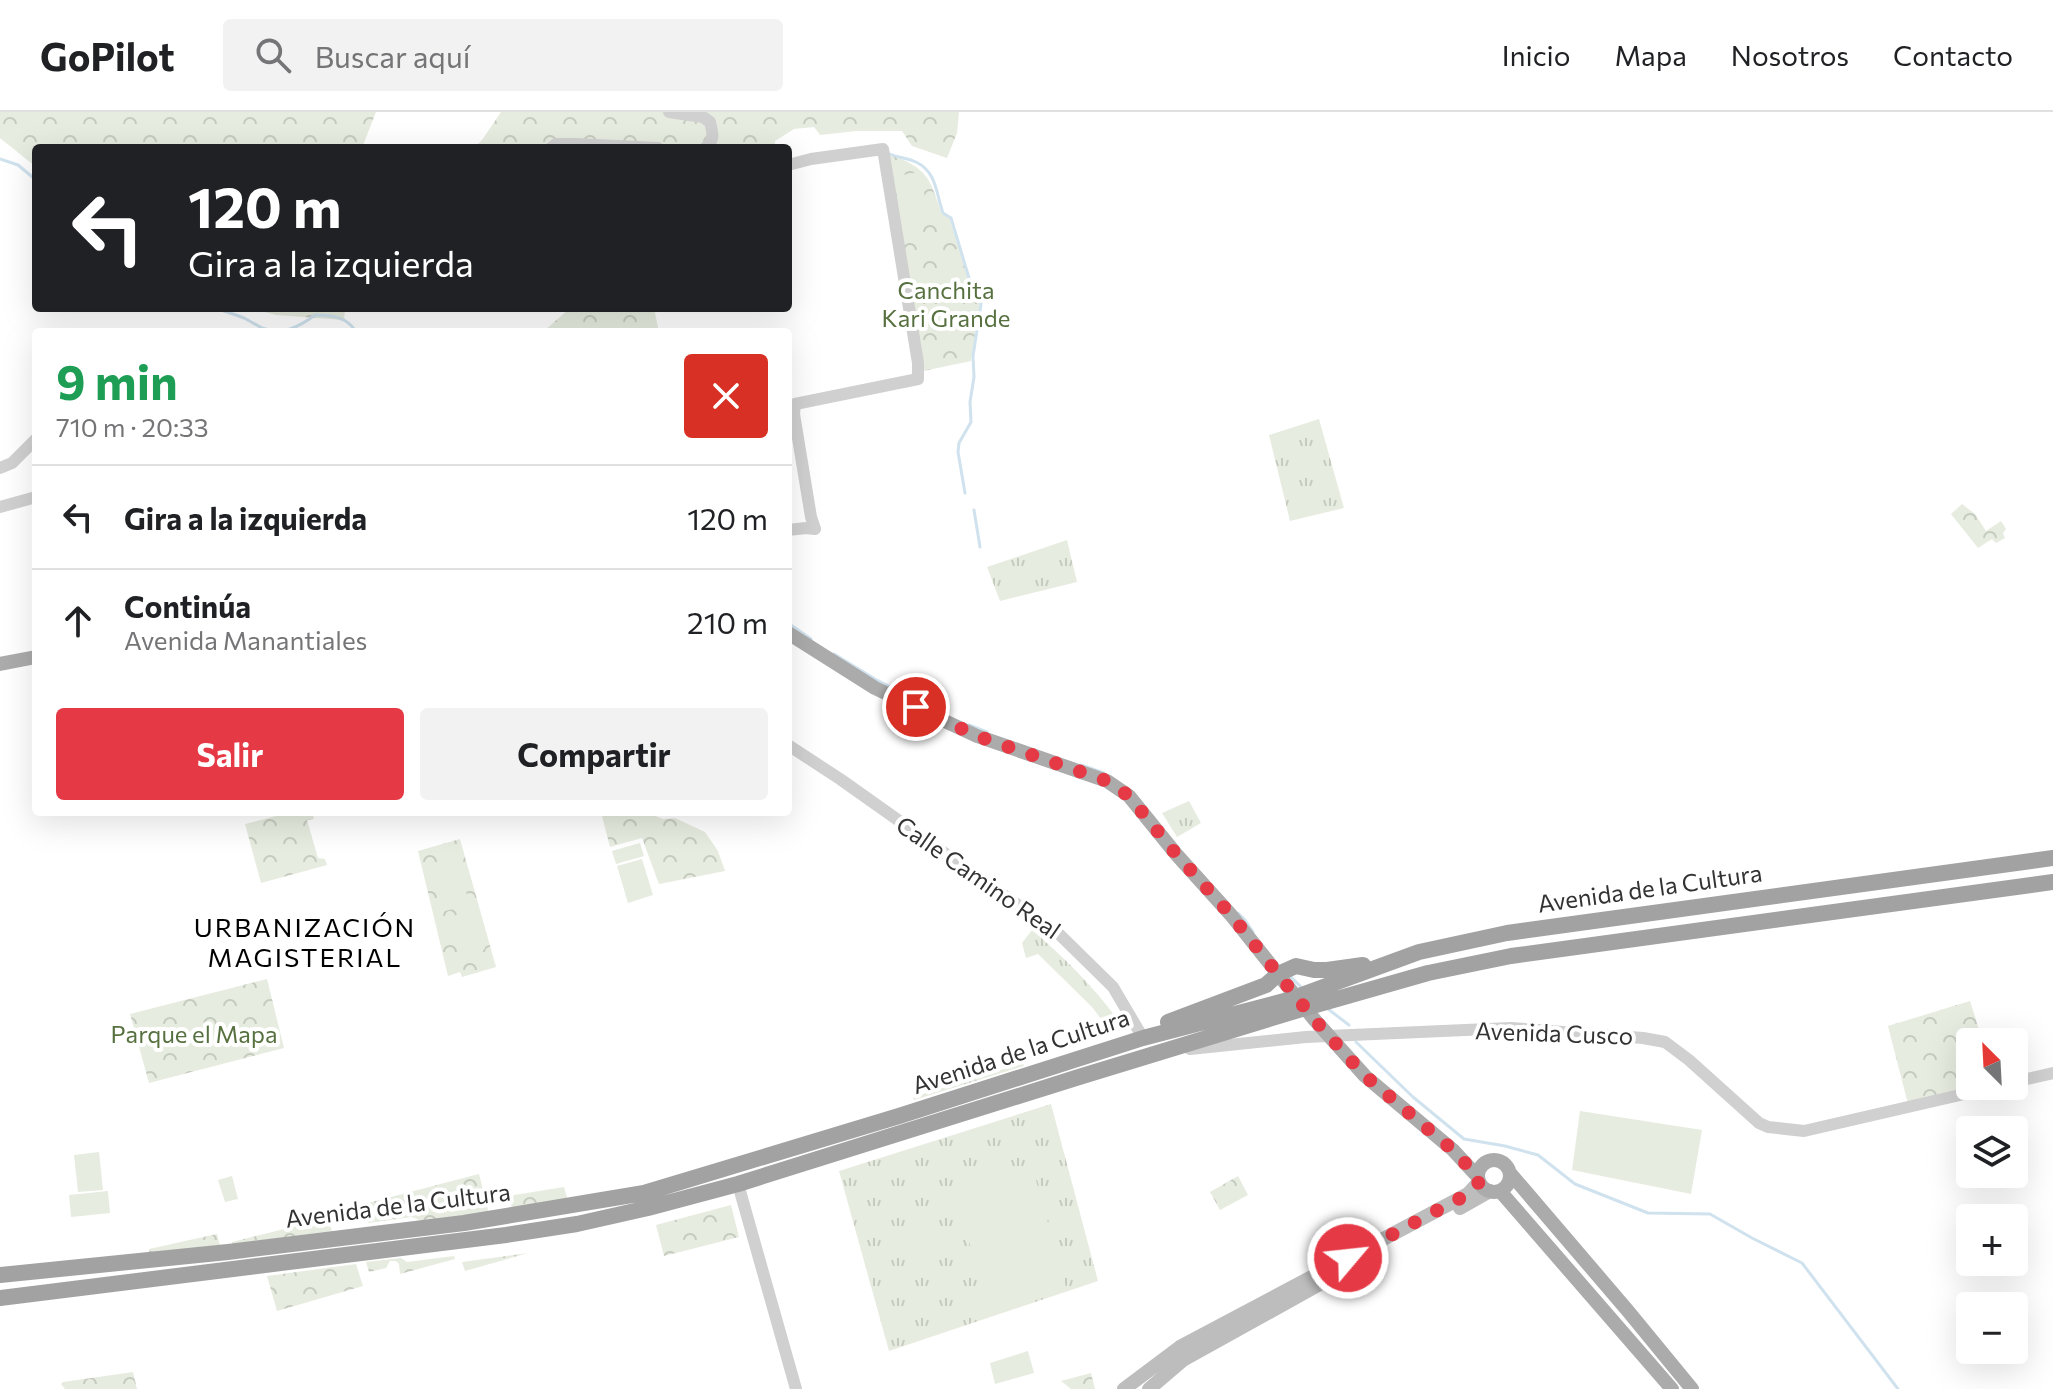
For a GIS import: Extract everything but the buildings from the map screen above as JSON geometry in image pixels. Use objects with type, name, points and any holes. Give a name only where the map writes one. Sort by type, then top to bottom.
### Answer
[{"type":"highway","name":"Avenida de la Cultura","points":[[1325,995],[1419,952],[1490,935],[2053,858]]},
{"type":"highway","points":[[1907,878],[1911,902]]},
{"type":"highway","name":"Avenida de la Cultura","points":[[0,1275],[228,1252],[500,1218],[644,1193],[1143,1038],[1291,1001],[1511,956],[2053,882]]},
{"type":"highway","points":[[1736,900],[1744,925]]},
{"type":"highway","points":[[1661,912],[1665,936]]},
{"type":"highway","points":[[1143,1038],[1164,1024],[1266,985],[1296,966],[1327,970],[1391,963]]},
{"type":"highway","name":"Avenida de la Cultura","points":[[0,1298],[520,1233],[648,1208],[738,1184],[1170,1049],[1291,1001]]},
{"type":"highway","points":[[980,1090],[985,1107]]},
{"type":"highway","points":[[818,1140],[824,1157]]},
{"type":"main road","points":[[792,636],[875,688],[977,736],[1107,781],[1129,796],[1176,854],[1284,971],[1291,1001],[1329,1035],[1369,1080],[1453,1150],[1672,1389]]},
{"type":"main road","points":[[0,664],[32,658]]},
{"type":"main road","points":[[1453,1150],[1503,1162],[1692,1389]]},
{"type":"main road","points":[[1487,1185],[1482,1165],[1490,1160]]},
{"type":"main road","points":[[1124,1389],[1180,1347],[1468,1194],[1487,1185],[1508,1184],[1510,1173]]},
{"type":"main road","points":[[1149,1389],[1183,1360],[1487,1185]]},
{"type":"street","points":[[669,112],[703,117],[710,122],[713,134],[710,144]]},
{"type":"street","points":[[792,164],[883,149],[918,363],[918,379],[795,404],[812,527],[792,530]]},
{"type":"street","points":[[0,468],[12,463],[32,443]]},
{"type":"street","points":[[0,507],[32,498]]},
{"type":"street","name":"Calle Camino Real","points":[[792,748],[1059,934],[1113,987],[1143,1038]]},
{"type":"street","name":"Avenida Cusco","points":[[1170,1049],[1329,1035],[1511,1028],[1643,1038],[1665,1042],[1759,1123],[1804,1131],[1956,1096]]},
{"type":"street","points":[[2028,1079],[2053,1073]]},
{"type":"street","points":[[738,1184],[796,1389]]},
{"type":"green space","points":[[0,112],[376,112],[364,144],[32,144],[32,164],[0,138]]},
{"type":"green space","points":[[501,112],[959,112],[957,133],[947,158],[912,146],[902,131],[820,135],[814,127],[794,129],[775,144],[478,144]]},
{"type":"green space","name":"Canchita Kari Grande","points":[[889,153],[912,164],[925,175],[942,214],[949,216],[968,278],[980,301],[971,361],[923,371]]},
{"type":"green space","points":[[920,172],[929,217],[902,221],[896,176]]},
{"type":"green space","points":[[957,249],[965,285],[944,289],[936,252]]},
{"type":"green space","points":[[264,312],[345,312],[344,320]]},
{"type":"green space","points":[[566,312],[655,312],[658,328],[548,328]]},
{"type":"green space","points":[[1319,419],[1344,508],[1290,521],[1269,435]]},
{"type":"green space","points":[[1962,504],[1975,514],[1986,531],[2001,521],[2006,529],[2003,533],[2005,538],[1996,543],[1992,539],[1978,548],[1951,514]]},
{"type":"green space","points":[[1067,540],[1077,582],[1000,601],[987,567]]},
{"type":"green space","points":[[1189,801],[1201,823],[1177,837],[1162,813]]},
{"type":"green space","points":[[276,816],[313,816],[314,819],[307,820],[318,858],[325,859],[327,865],[261,883],[245,824]]},
{"type":"green space","points":[[602,816],[675,818],[705,832],[718,851],[725,871],[659,884],[642,838],[610,847]]},
{"type":"green space","points":[[460,839],[496,967],[462,977],[460,972],[448,976],[418,851]]},
{"type":"green space","points":[[640,843],[644,856],[616,864],[612,851]]},
{"type":"green space","points":[[642,859],[653,895],[628,903],[617,866]]},
{"type":"green space","points":[[457,862],[470,905],[445,911],[433,869]]},
{"type":"green space","points":[[474,910],[485,949],[460,956],[449,917]]},
{"type":"green space","points":[[1032,930],[1103,1000],[1123,1027],[1112,1033],[1092,1007],[1038,954],[1026,958],[1022,943]]},
{"type":"green space","name":"Parque el Mapa","points":[[267,979],[284,1048],[149,1083],[130,1014]]},
{"type":"green space","points":[[1970,1001],[1979,1028],[1956,1028],[1956,1093],[1908,1104],[1888,1026]]},
{"type":"green space","points":[[203,1024],[219,1044],[189,1066],[172,1046]]},
{"type":"green space","points":[[1023,1063],[1024,1066],[914,1100],[913,1097]]},
{"type":"green space","points":[[1051,1104],[1098,1281],[889,1351],[839,1171]]},
{"type":"green space","points":[[1580,1111],[1702,1130],[1691,1194],[1572,1170]]},
{"type":"green space","points":[[99,1152],[103,1190],[78,1192],[74,1155]]},
{"type":"green space","points":[[1032,1166],[1066,1287],[988,1310],[954,1188]]},
{"type":"green space","points":[[479,1174],[489,1214],[424,1222],[412,1217],[368,1223],[364,1204]]},
{"type":"green space","points":[[232,1176],[238,1199],[225,1202],[218,1180]]},
{"type":"green space","points":[[1238,1176],[1248,1195],[1220,1210],[1210,1192]]},
{"type":"green space","points":[[564,1187],[568,1201],[513,1210],[508,1196]]},
{"type":"green space","points":[[108,1191],[110,1213],[71,1217],[69,1195]]},
{"type":"green space","points":[[731,1205],[739,1237],[664,1256],[656,1225]]},
{"type":"green space","points":[[328,1218],[332,1231],[232,1244],[232,1242]]},
{"type":"green space","points":[[937,1230],[943,1251],[904,1260],[899,1240]]},
{"type":"green space","points":[[217,1234],[220,1245],[149,1253],[149,1249]]},
{"type":"green space","points":[[528,1253],[465,1271],[462,1262]]},
{"type":"green space","points":[[454,1256],[455,1259],[400,1274],[396,1261],[390,1261],[386,1268],[369,1272],[366,1262],[401,1258],[407,1262]]},
{"type":"green space","points":[[356,1264],[363,1286],[277,1311],[267,1276]]},
{"type":"green space","points":[[1028,1351],[1034,1373],[995,1384],[990,1363]]},
{"type":"green space","points":[[133,1372],[137,1389],[65,1389],[61,1384],[63,1382]]},
{"type":"green space","points":[[1091,1373],[1095,1389],[1071,1389],[1061,1381]]},
{"type":"waterway","points":[[890,154],[916,162],[932,178],[943,213],[951,218],[969,278],[980,297],[973,356],[971,422],[959,443],[958,452],[965,493]]},
{"type":"waterway","points":[[0,159],[18,165],[32,177]]},
{"type":"waterway","points":[[226,312],[262,328]]},
{"type":"waterway","points":[[292,328],[315,315],[333,316],[354,328]]},
{"type":"waterway","points":[[974,510],[980,547]]},
{"type":"waterway","points":[[792,626],[811,639]]},
{"type":"waterway","points":[[834,654],[907,696]]},
{"type":"waterway","points":[[969,725],[987,732]]},
{"type":"waterway","points":[[1081,765],[1104,773]]},
{"type":"waterway","points":[[1238,913],[1253,932]]},
{"type":"waterway","points":[[1289,975],[1303,989]]},
{"type":"waterway","points":[[1328,1009],[1349,1025]]},
{"type":"waterway","points":[[1356,1042],[1413,1097],[1464,1139],[1538,1155],[1575,1184],[1648,1213],[1710,1214],[1802,1263],[1898,1389]]},
{"type":"district","name":"URBANIZACIÓN MAGISTERIAL","points":[[305,943]]},
{"type":"route","points":[[916,707],[977,736],[1107,781],[1129,796],[1365,1076],[1453,1150],[1478,1177],[1479,1182],[1468,1194],[1348,1258]]}]
